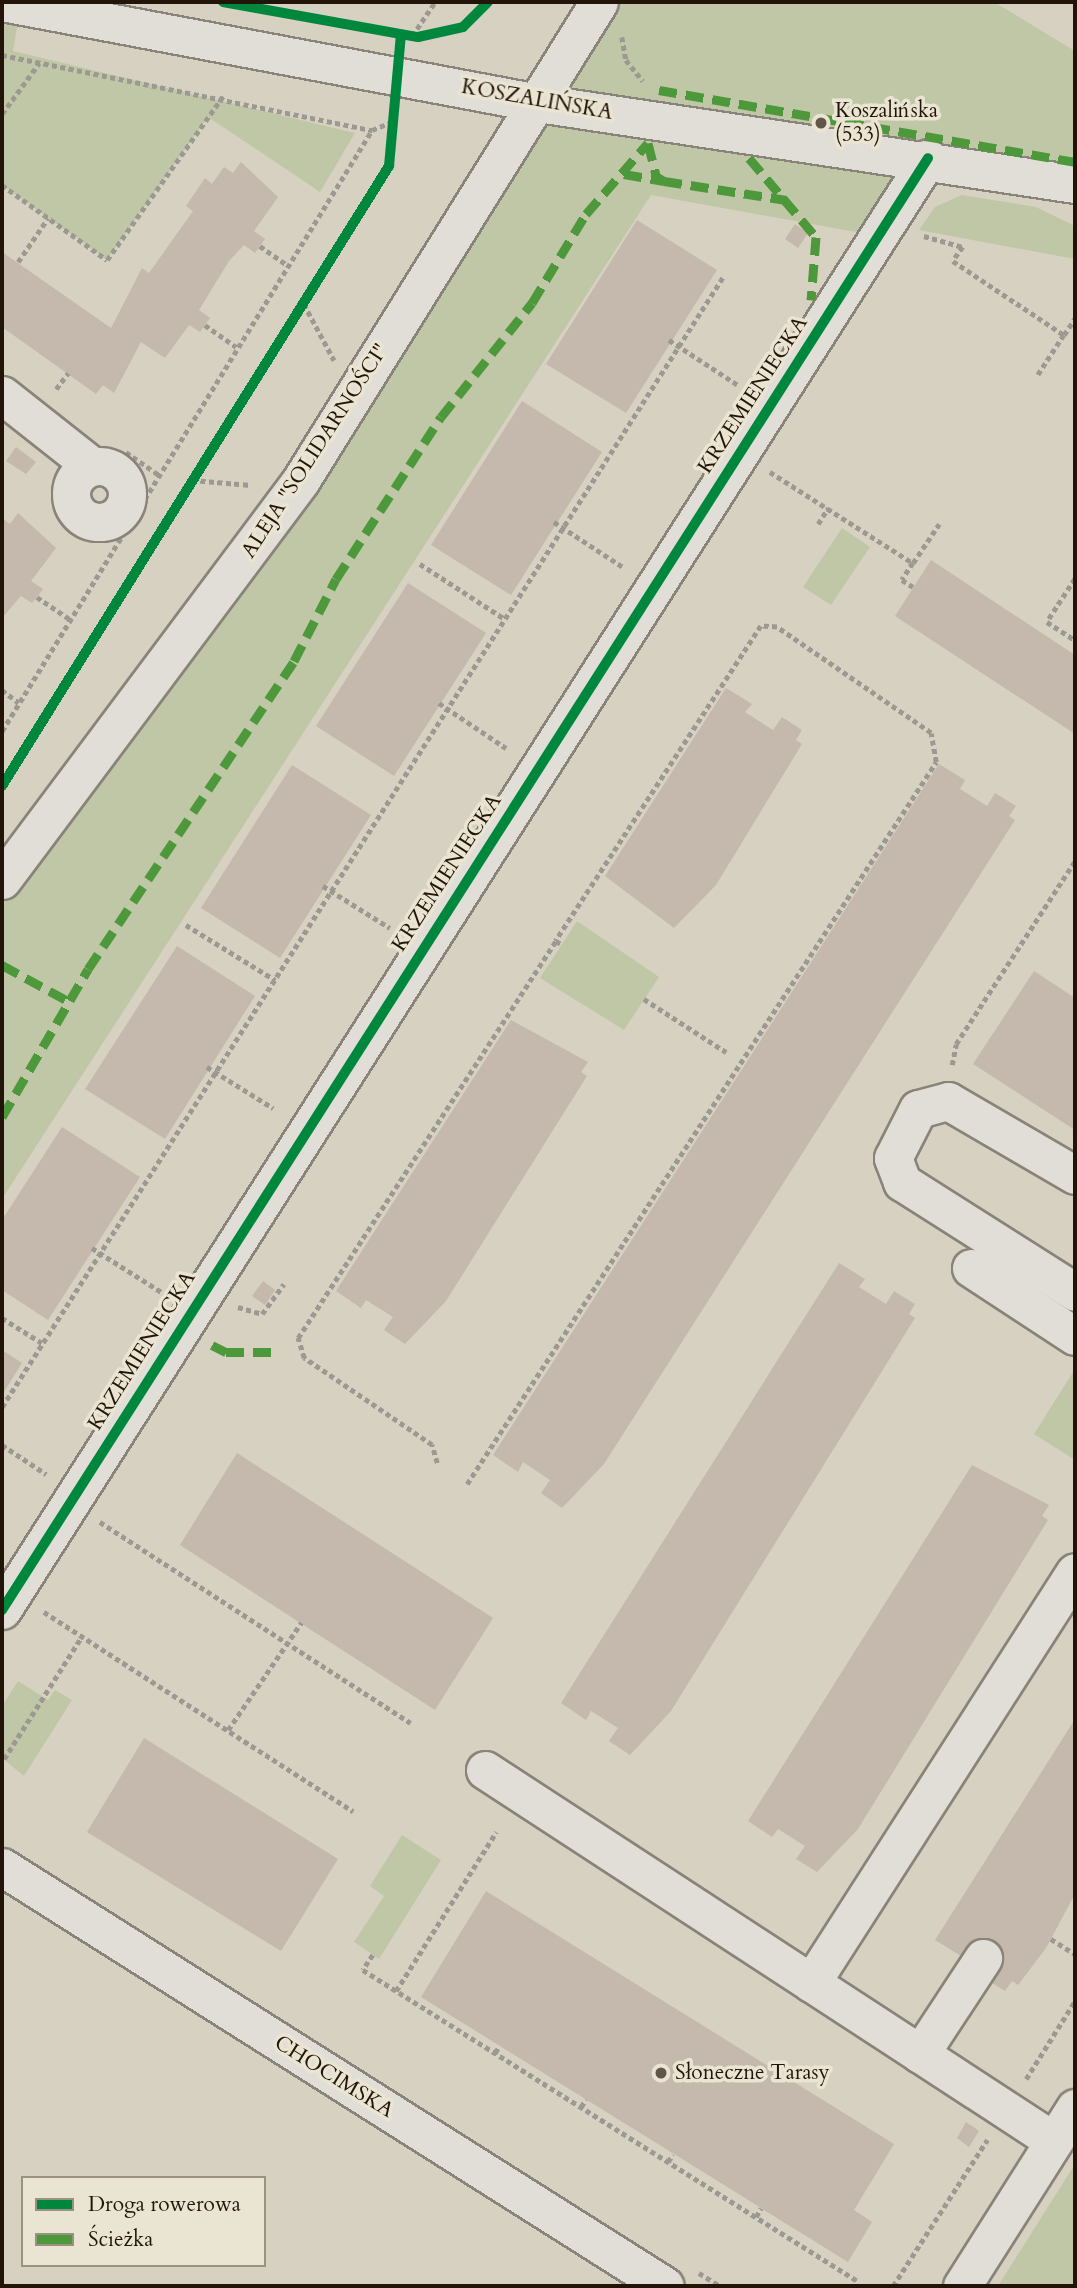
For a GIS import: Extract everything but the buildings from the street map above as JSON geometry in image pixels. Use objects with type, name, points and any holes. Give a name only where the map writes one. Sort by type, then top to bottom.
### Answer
[{"type":"street","name":"KOSZALIŃSKA","points":[[2,2],[538,103],[928,158],[1075,184]]},
{"type":"street","name":"ALEJA \"SOLIDARNOŚCI\"","points":[[2,880],[301,480],[599,2]]},
{"type":"street","name":"KRZEMIENIECKA","points":[[2,1610],[928,158]]},
{"type":"street","points":[[2,396],[92,466]]},
{"type":"street","points":[[1075,1175],[948,1101],[918,1109],[892,1158],[902,1182],[1075,1292]]},
{"type":"street","points":[[971,1268],[1075,1336]]},
{"type":"street","points":[[811,1983],[1075,1572]]},
{"type":"street","points":[[485,1770],[1054,2141]]},
{"type":"street","name":"CHOCIMSKA","points":[[2,1867],[665,2286]]},
{"type":"street","points":[[920,2054],[983,1958]]},
{"type":"street","points":[[962,2286],[1075,2108]]},
{"type":"path","points":[[412,36],[435,2]]},
{"type":"path","points":[[626,28],[621,38],[626,60],[659,90],[653,119]]},
{"type":"path","points":[[401,35],[420,46]]},
{"type":"path","points":[[2,55],[223,96],[372,130],[392,122]]},
{"type":"path","points":[[2,114],[39,63]]},
{"type":"path","points":[[2,185],[107,260],[223,96]]},
{"type":"path","points":[[2,731],[372,130]]},
{"type":"path","points":[[18,262],[48,218]]},
{"type":"path","points":[[910,232],[963,247],[953,261],[1064,334]]},
{"type":"path","points":[[260,246],[287,265]]},
{"type":"path","points":[[2,1407],[723,277]]},
{"type":"path","points":[[304,304],[339,370]]},
{"type":"path","points":[[1038,375],[1075,318]]},
{"type":"path","points":[[205,325],[236,347]]},
{"type":"path","points":[[669,340],[742,386],[734,398]]},
{"type":"path","points":[[50,399],[68,373]]},
{"type":"path","points":[[760,466],[913,563]]},
{"type":"path","points":[[192,480],[264,486]]},
{"type":"path","points":[[818,524],[828,508]]},
{"type":"path","points":[[554,522],[623,567]]},
{"type":"path","points":[[913,587],[902,580],[939,523]]},
{"type":"path","points":[[856,537],[861,529]]},
{"type":"path","points":[[617,576],[630,555]]},
{"type":"path","points":[[420,564],[505,619]]},
{"type":"path","points":[[1075,579],[1047,622],[1075,640]]},
{"type":"path","points":[[37,597],[70,619]]},
{"type":"path","points":[[437,1463],[432,1445],[304,1359],[298,1338],[761,626],[777,627],[931,733],[936,762],[467,1484]]},
{"type":"path","points":[[2,691],[19,703]]},
{"type":"path","points":[[439,703],[506,748]]},
{"type":"path","points":[[499,759],[514,736]]},
{"type":"path","points":[[954,1076],[956,1045],[1075,861]]},
{"type":"path","points":[[323,886],[391,926],[382,939]]},
{"type":"path","points":[[186,925],[275,980]]},
{"type":"path","points":[[556,941],[562,944]]},
{"type":"path","points":[[644,999],[726,1052]]},
{"type":"path","points":[[208,1067],[274,1108]]},
{"type":"path","points":[[267,1119],[281,1097]]},
{"type":"path","points":[[92,1248],[164,1293]]},
{"type":"path","points":[[234,1297],[241,1311],[255,1317],[284,1283]]},
{"type":"path","points":[[158,1305],[169,1284]]},
{"type":"path","points":[[2,1318],[42,1343]]},
{"type":"path","points":[[2,1445],[53,1478],[59,1468]]},
{"type":"path","points":[[86,1513],[411,1723]]},
{"type":"path","points":[[40,1608],[353,1811]]},
{"type":"path","points":[[228,1730],[285,1641],[301,1623]]},
{"type":"path","points":[[4,1759],[82,1636]]},
{"type":"path","points":[[396,1991],[496,1832]]},
{"type":"path","points":[[1051,1939],[1075,1954]]},
{"type":"path","points":[[373,1955],[363,1970],[859,2282]]},
{"type":"path","points":[[495,2053],[499,2046]]},
{"type":"path","points":[[581,2107],[586,2099]]},
{"type":"path","points":[[668,2162],[673,2154]]},
{"type":"path","points":[[756,2217],[761,2208]]},
{"type":"green space","points":[[2,2],[21,5],[13,51],[355,133],[320,192],[208,117],[107,260],[2,185]]},
{"type":"green space","points":[[600,2],[994,2],[1075,51],[1075,184],[910,167],[878,236],[651,195],[2,1199],[2,880],[538,103]]},
{"type":"green space","points":[[962,195],[1036,207],[1075,226],[1075,259],[919,230],[935,207]]},
{"type":"green space","points":[[842,528],[870,547],[831,605],[803,587]]},
{"type":"green space","points":[[577,921],[659,977],[624,1030],[540,978]]},
{"type":"green space","points":[[1075,1369],[1075,1460],[1034,1434]]},
{"type":"green space","points":[[18,1681],[48,1700],[55,1690],[72,1700],[24,1776],[2,1758],[2,1706]]},
{"type":"green space","points":[[402,1835],[441,1860],[379,1959],[354,1942],[384,1896],[370,1886]]},
{"type":"green space","points":[[1075,2164],[1075,2286],[998,2286]]},
{"type":"marked path","points":[[659,90],[1075,162]]},
{"type":"marked path","points":[[648,143],[656,176],[664,181],[787,200]]},
{"type":"marked path","points":[[2,1117],[88,969],[294,661],[336,579],[441,417],[532,303],[586,214],[648,143]]},
{"type":"marked path","points":[[749,158],[816,237],[811,300]]},
{"type":"marked path","points":[[624,174],[664,181]]},
{"type":"marked path","points":[[2,965],[68,1001]]},
{"type":"marked path","points":[[212,1345],[226,1352],[273,1352]]},
{"type":"cycle path","points":[[223,2],[418,37],[463,27],[488,2]]},
{"type":"cycle path","points":[[2,786],[389,166],[401,35]]},
{"type":"cycle path","points":[[2,1610],[928,158]]},
{"type":"place","name":"Koszalińska (533)","points":[[821,123]]},
{"type":"place","name":"Słoneczne Tarasy","points":[[661,2073]]}]
